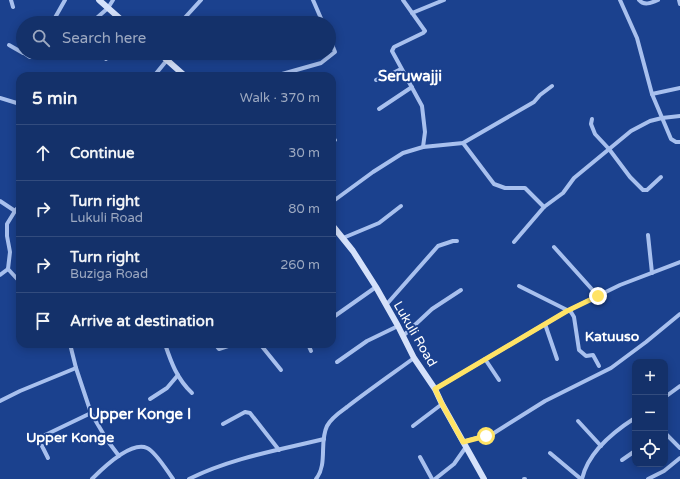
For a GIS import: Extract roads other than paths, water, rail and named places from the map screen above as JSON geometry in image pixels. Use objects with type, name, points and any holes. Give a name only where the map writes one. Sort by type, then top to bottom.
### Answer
[{"type":"street","points":[[11,0],[13,7]]},
{"type":"street","points":[[56,16],[65,0]]},
{"type":"street","points":[[99,0],[117,16]]},
{"type":"street","points":[[99,16],[108,8],[113,0]]},
{"type":"street","points":[[186,16],[201,0]]},
{"type":"street","points":[[313,0],[320,16]]},
{"type":"street","points":[[403,0],[425,31],[423,34],[392,48],[392,53],[422,106],[425,132],[423,147]]},
{"type":"street","points":[[412,13],[444,0]]},
{"type":"street","points":[[620,0],[637,38],[652,94],[662,118],[671,139],[676,142],[680,142]]},
{"type":"street","points":[[639,0],[642,3],[650,3],[658,0]]},
{"type":"street","points":[[679,0],[680,4]]},
{"type":"street","points":[[10,44],[16,48]]},
{"type":"street","points":[[157,72],[167,60],[180,72]]},
{"type":"street","points":[[288,72],[324,60]]},
{"type":"street","points":[[376,80],[383,78],[401,68]]},
{"type":"street","points":[[336,199],[403,153],[423,147],[463,143],[534,102],[540,95],[552,86]]},
{"type":"street","points":[[379,109],[412,87]]},
{"type":"street","points":[[652,94],[680,88]]},
{"type":"street","points":[[0,98],[16,103]]},
{"type":"street","points":[[514,242],[544,207],[563,193],[574,178],[640,125],[662,118],[680,116]]},
{"type":"street","points":[[592,119],[591,124],[594,134],[609,149],[630,177],[643,190],[647,190],[661,177]]},
{"type":"street","points":[[463,143],[494,184],[505,188],[525,188],[544,207]]},
{"type":"street","points":[[0,201],[14,211],[8,221],[6,230],[10,252],[8,269],[0,275]]},
{"type":"street","points":[[344,238],[379,223],[401,206]]},
{"type":"street","name":"Lukuli Road","points":[[336,229],[344,238],[376,287],[414,358],[435,389],[464,445],[484,479]]},
{"type":"street","points":[[648,235],[652,272]]},
{"type":"street","points":[[386,305],[438,246],[457,241]]},
{"type":"street","points":[[554,247],[598,296]]},
{"type":"street","points":[[435,389],[567,311],[620,285],[680,262]]},
{"type":"street","points":[[8,269],[16,278]]},
{"type":"street","points":[[519,286],[571,312],[574,317],[579,350],[586,356],[593,355],[599,366]]},
{"type":"street","points":[[336,315],[376,287]]},
{"type":"street","points":[[403,336],[432,309],[461,290]]},
{"type":"street","points":[[435,479],[454,464],[464,445],[494,433],[545,401],[611,368],[680,314]]},
{"type":"street","points":[[545,324],[557,359]]},
{"type":"street","points":[[337,362],[367,341],[398,326]]},
{"type":"street","points":[[71,348],[91,413],[107,440],[119,456]]},
{"type":"street","points":[[166,348],[172,365],[185,386],[192,392]]},
{"type":"street","points":[[263,348],[281,370]]},
{"type":"street","points":[[316,479],[321,471],[327,424],[334,417],[414,358]]},
{"type":"street","points":[[486,359],[499,380]]},
{"type":"street","points":[[0,402],[20,391],[76,368]]},
{"type":"street","points":[[150,399],[167,388],[178,375]]},
{"type":"street","points":[[668,395],[680,386]]},
{"type":"street","points":[[413,426],[442,404]]},
{"type":"street","points":[[223,424],[245,412],[250,413],[279,450]]},
{"type":"street","points":[[48,458],[39,440],[41,437],[91,413]]},
{"type":"street","points":[[578,420],[601,446]]},
{"type":"street","points":[[550,453],[581,479],[590,458],[622,427],[632,420]]},
{"type":"street","points":[[668,436],[680,448]]},
{"type":"street","points":[[189,479],[211,469],[240,460],[324,439]]},
{"type":"street","points":[[92,479],[102,468],[119,456],[137,447],[147,448],[152,451],[173,479]]},
{"type":"street","points":[[622,460],[632,453]]},
{"type":"street","points":[[420,457],[432,479]]},
{"type":"street","points":[[648,479],[664,471],[680,458]]},
{"type":"district","name":"Seruwajji","points":[[410,76]]},
{"type":"district","name":"Katuuso","points":[[612,336]]},
{"type":"district","name":"Upper Konge I","points":[[140,414]]},
{"type":"district","name":"Upper Konge","points":[[70,437]]}]
